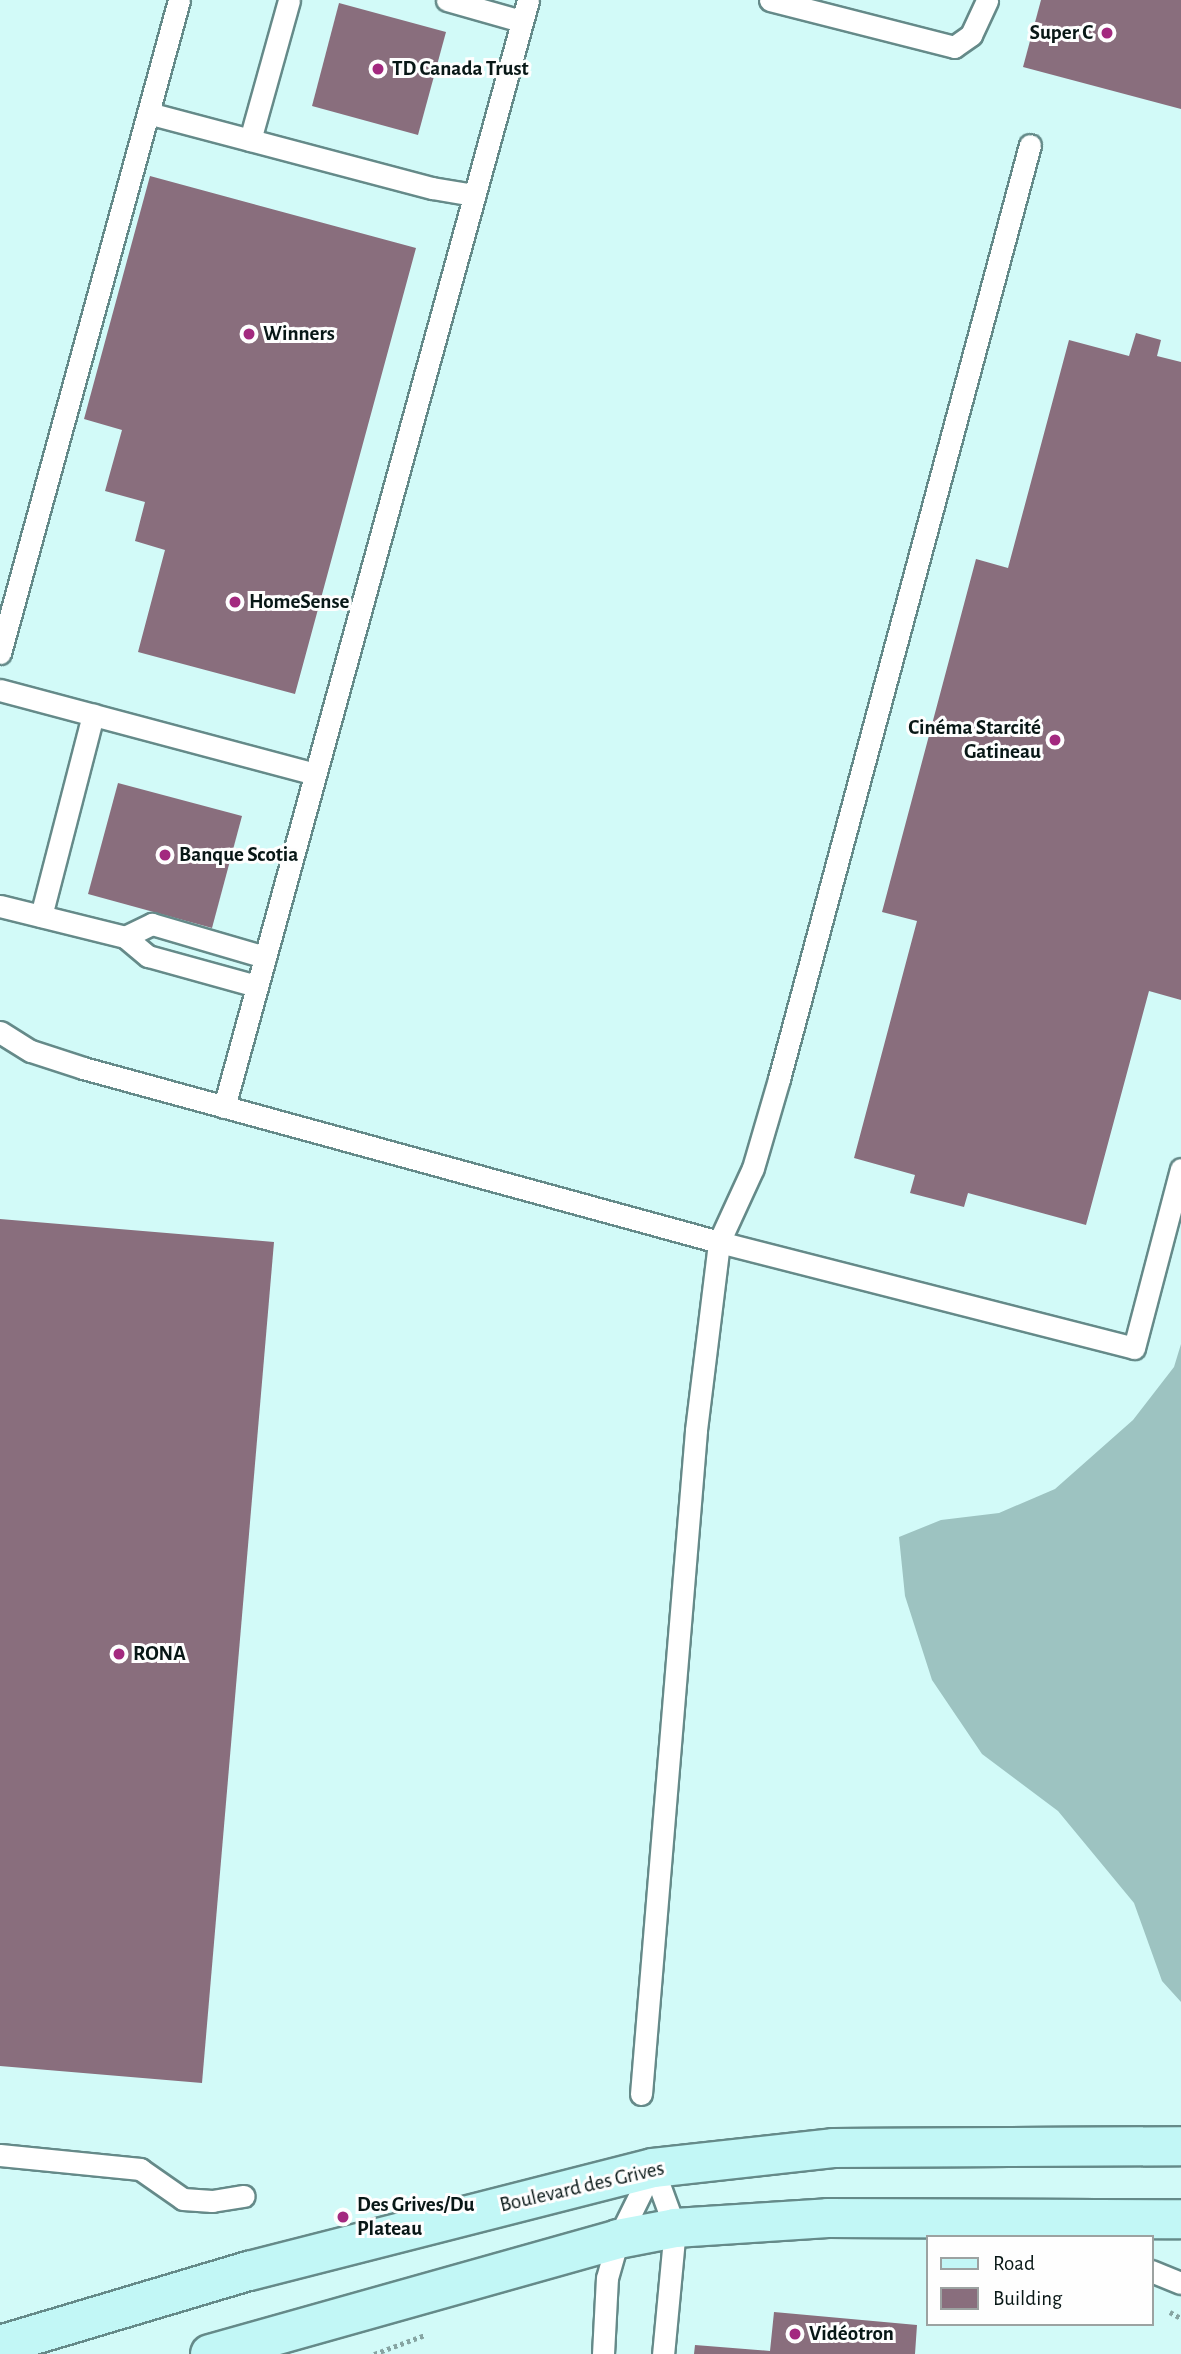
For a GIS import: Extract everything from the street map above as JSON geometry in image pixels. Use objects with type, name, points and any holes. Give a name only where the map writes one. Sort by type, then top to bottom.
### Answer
[{"type":"street","name":"Boulevard des Grives","points":[[0,2345],[249,2271],[653,2168],[834,2148],[1181,2146]]},
{"type":"street","points":[[210,2354],[618,2239],[675,2228],[828,2218],[1181,2219]]},
{"type":"lane","points":[[0,653],[179,0]]},
{"type":"lane","points":[[250,139],[289,0]]},
{"type":"lane","points":[[447,0],[522,21]]},
{"type":"lane","points":[[224,1107],[528,0]]},
{"type":"lane","points":[[770,0],[954,47],[971,35],[987,0]]},
{"type":"lane","points":[[148,113],[432,188],[474,195]]},
{"type":"lane","points":[[641,2094],[696,1430],[719,1242],[753,1168],[779,1079],[1030,145]]},
{"type":"lane","points":[[0,690],[315,774]]},
{"type":"lane","points":[[41,916],[93,715]]},
{"type":"lane","points":[[0,906],[125,937],[148,956],[257,986]]},
{"type":"lane","points":[[125,937],[152,924],[265,957]]},
{"type":"lane","points":[[0,1032],[31,1051],[224,1107],[719,1242],[1134,1348],[1181,1169]]},
{"type":"lane","points":[[0,2155],[140,2169],[183,2199],[212,2201],[244,2196]]},
{"type":"lane","points":[[653,2168],[675,2228],[663,2354]]},
{"type":"lane","points":[[603,2354],[607,2278],[618,2239],[653,2168]]},
{"type":"lane","points":[[1034,2220],[1067,2235]]},
{"type":"lane","points":[[1153,2272],[1181,2283]]},
{"type":"shaded area","points":[[1181,1344],[1181,2002],[1162,1981],[1134,1903],[1058,1811],[982,1754],[932,1680],[905,1596],[899,1537],[941,1520],[999,1513],[1055,1489],[1133,1420],[1174,1367]]},
{"type":"building","name":"Super C","points":[[1041,0],[1181,0],[1181,109],[1023,67]]},
{"type":"building","name":"TD Canada Trust","points":[[339,3],[446,32],[418,135],[312,106]]},
{"type":"building","name":"Winners","points":[[150,176],[416,248],[295,694],[138,652],[165,550],[135,541],[145,502],[105,491],[122,430],[84,419]]},
{"type":"building","name":"Cinéma Starcité Gatineau","points":[[1136,333],[1161,340],[1157,356],[1181,362],[1181,1000],[1149,991],[1086,1225],[968,1193],[964,1207],[910,1193],[915,1175],[854,1158],[917,921],[882,912],[976,559],[1008,568],[1069,340],[1129,356]]},
{"type":"building","name":"Banque Scotia","points":[[118,783],[242,816],[212,928],[88,894]]},
{"type":"building","name":"RONA","points":[[0,1219],[274,1242],[202,2083],[0,2066]]},
{"type":"building","points":[[774,2312],[917,2325],[915,2354],[694,2354],[695,2345],[770,2351]]},
{"type":"place","name":"Super C","points":[[1107,33]]},
{"type":"place","name":"TD Canada Trust","points":[[378,69]]},
{"type":"place","name":"Winners","points":[[249,334]]},
{"type":"place","name":"HomeSense","points":[[235,602]]},
{"type":"place","name":"Cinéma Starcité Gatineau","points":[[1055,740]]},
{"type":"place","name":"Banque Scotia","points":[[165,855]]},
{"type":"place","name":"RONA","points":[[119,1654]]},
{"type":"place","name":"Des Grives/Du Plateau","points":[[343,2217]]},
{"type":"place","name":"Vidéotron","points":[[795,2334]]}]
